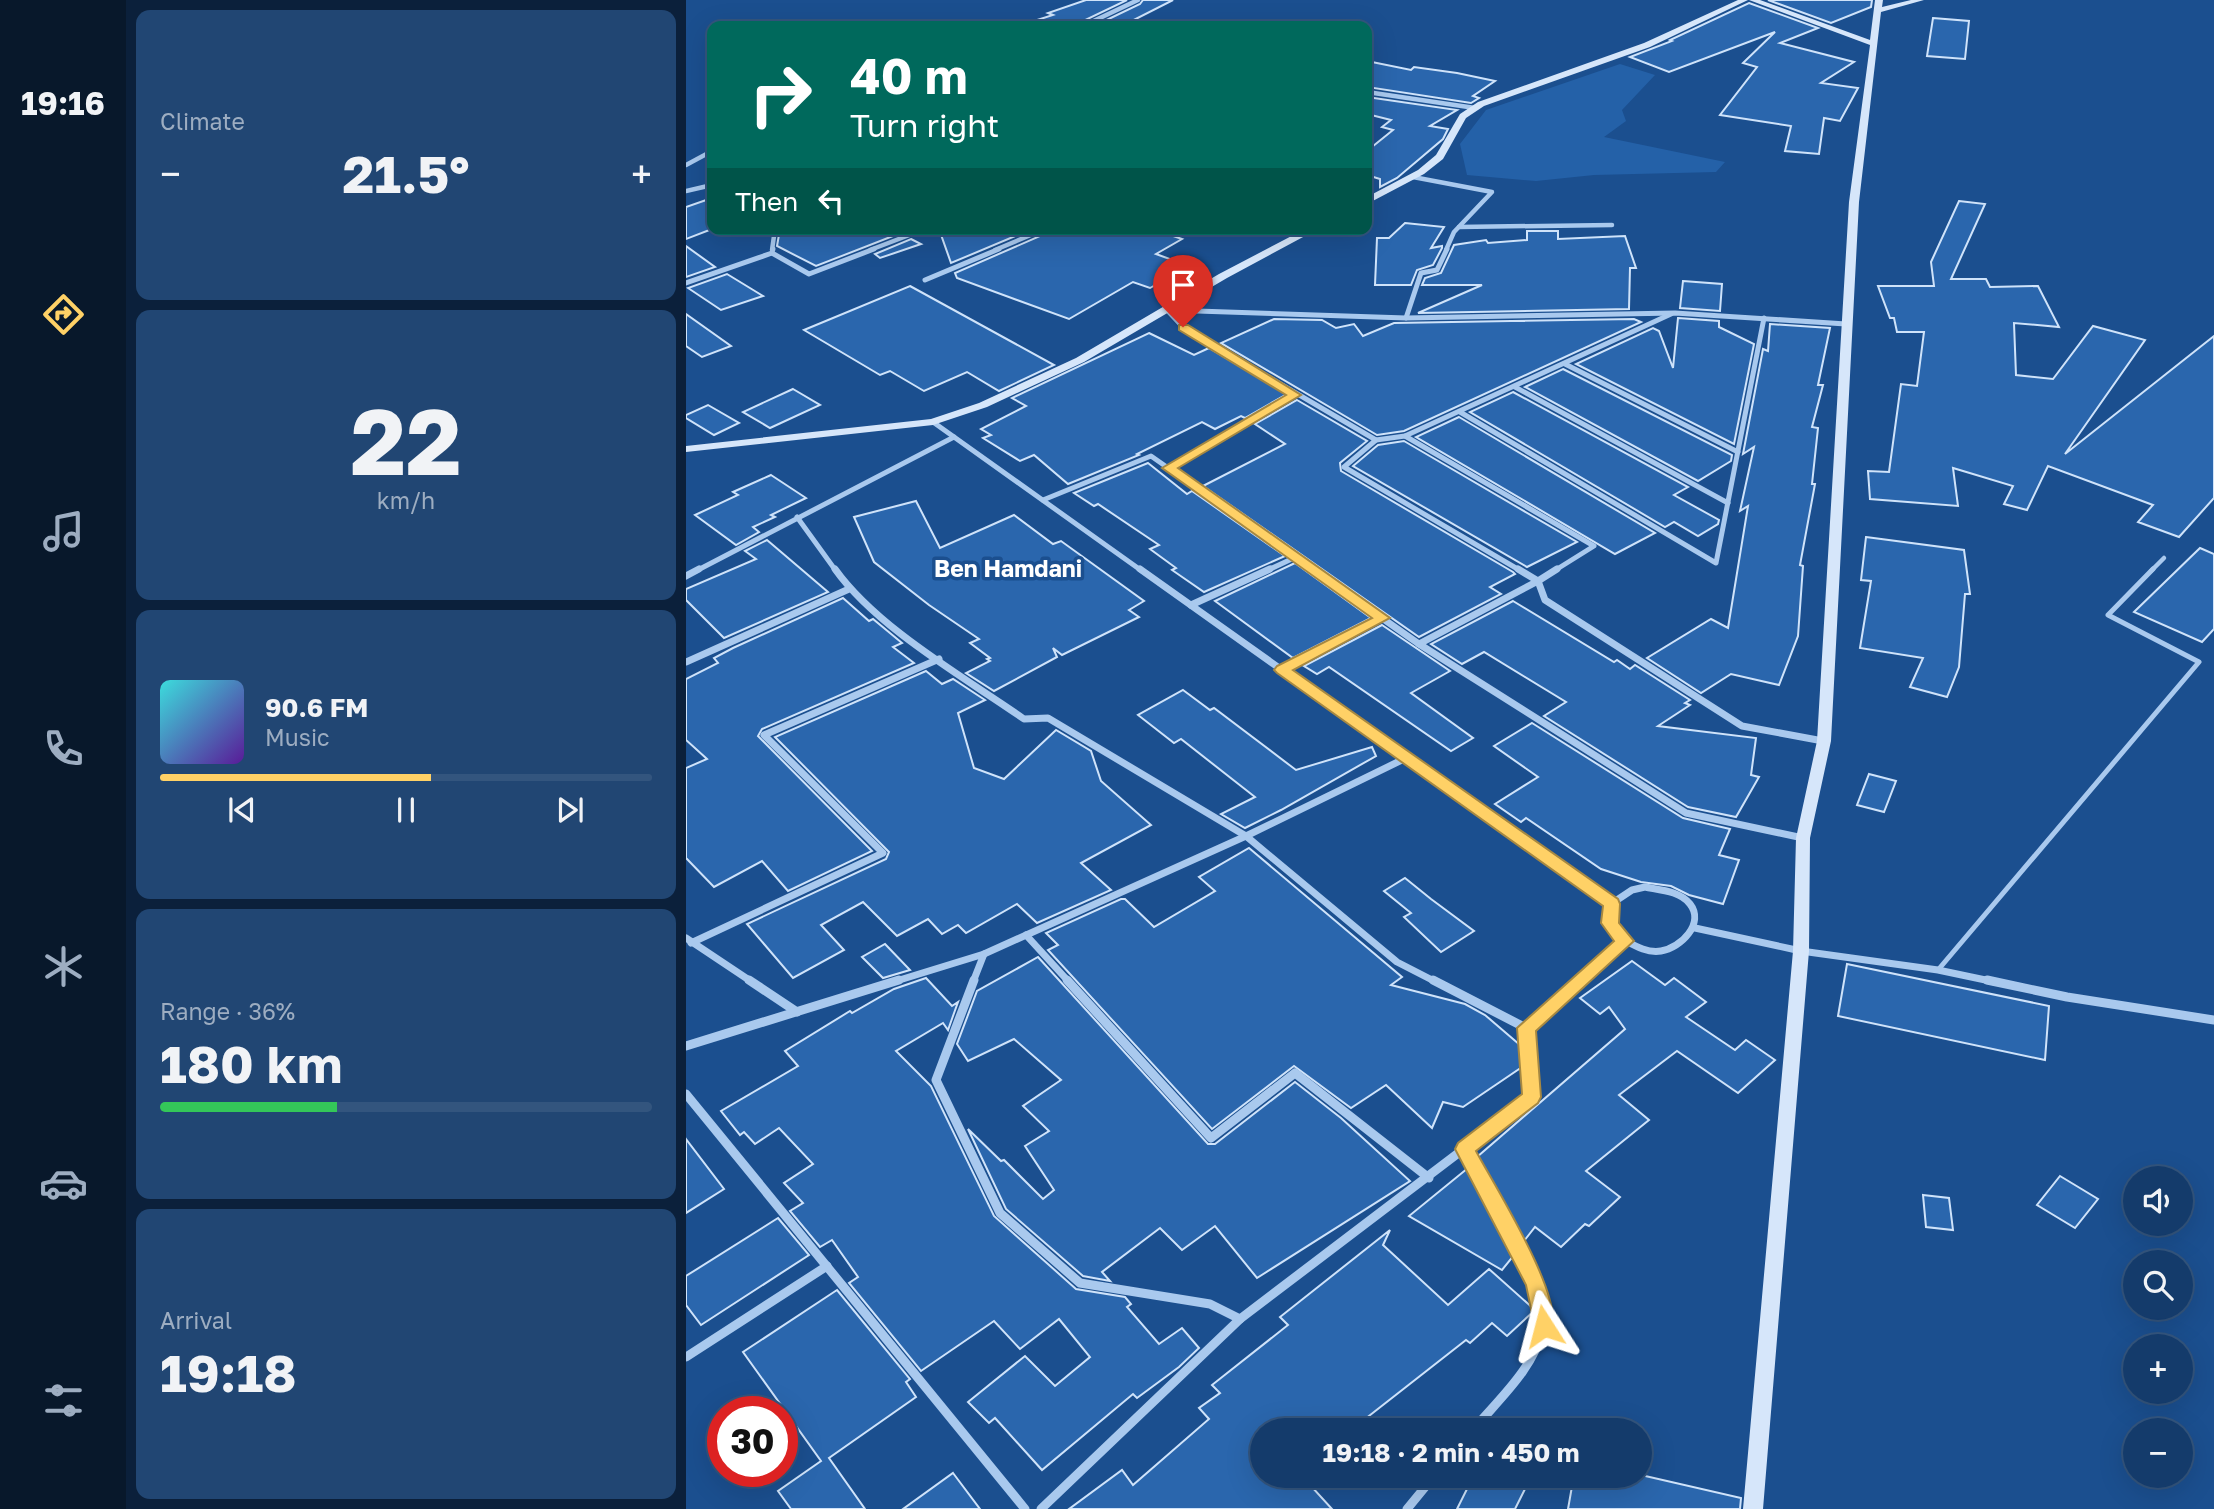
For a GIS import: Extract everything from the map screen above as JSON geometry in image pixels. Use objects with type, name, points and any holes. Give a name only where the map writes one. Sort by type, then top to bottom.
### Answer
[{"type":"main road","points":[[1372,198],[1413,177],[1440,157],[1463,116],[1475,108],[1543,80],[1647,45],[1744,0]]},
{"type":"main road","points":[[1753,0],[1872,43]]},
{"type":"main road","points":[[1753,1509],[1801,951],[1803,838],[1824,741],[1854,202],[1877,6],[1920,0]]},
{"type":"main road","points":[[686,449],[933,422],[983,405],[1080,360],[1302,235]]},
{"type":"street","points":[[1094,21],[1138,0]]},
{"type":"street","points":[[1372,93],[1475,108]]},
{"type":"street","points":[[686,165],[707,154]]},
{"type":"street","points":[[1406,318],[1421,272],[1437,271],[1459,226],[1492,192],[1413,177]]},
{"type":"street","points":[[686,191],[707,186]]},
{"type":"street","points":[[1459,226],[1612,225]]},
{"type":"street","points":[[772,253],[774,235]]},
{"type":"street","points":[[686,283],[772,253],[809,274],[910,235]]},
{"type":"street","points":[[925,280],[1031,235]]},
{"type":"street","points":[[1167,310],[1406,318],[1675,313],[1846,324]]},
{"type":"street","points":[[1167,310],[1183,327],[1376,440]]},
{"type":"street","points":[[1675,313],[1405,436],[1376,440],[1344,467],[1538,581],[1545,600],[1742,726],[1824,741]]},
{"type":"street","points":[[1460,412],[1716,563],[1764,318]]},
{"type":"street","points":[[1565,364],[1738,452]]},
{"type":"street","points":[[1515,387],[1728,503]]},
{"type":"street","points":[[1169,468],[1295,395]]},
{"type":"street","points":[[933,422],[1611,904]]},
{"type":"street","points":[[1405,436],[1594,546],[1538,581],[1419,644]]},
{"type":"street","points":[[686,576],[954,437]]},
{"type":"street","points":[[1043,500],[1151,456],[1419,644],[1686,813],[1803,838]]},
{"type":"street","points":[[797,517],[849,589],[884,621],[1024,719],[1048,718],[1246,836],[1397,962],[1526,1028]]},
{"type":"street","points":[[1192,605],[1296,557]]},
{"type":"street","points":[[686,662],[849,589]]},
{"type":"street","points":[[1282,670],[1383,618]]},
{"type":"street","points":[[688,941],[884,853],[764,735],[939,659]]},
{"type":"street","points":[[686,1046],[984,954],[1246,836],[1406,758]]},
{"type":"street","points":[[1645,887],[1672,892],[1692,907],[1695,928],[1690,937],[1667,949],[1645,948],[1625,941],[1615,933],[1610,923],[1611,904],[1632,890],[1645,887]]},
{"type":"street","points":[[1695,928],[1801,951],[1938,970],[2067,997],[2214,1020]]},
{"type":"street","points":[[1026,935],[1212,1138],[1296,1073],[1430,1178]]},
{"type":"street","points":[[688,941],[797,1012]]},
{"type":"street","points":[[1526,1028],[1625,941]]},
{"type":"street","points":[[984,954],[936,1080],[1000,1213],[1080,1283],[1210,1304],[1240,1319]]},
{"type":"street","points":[[1041,1509],[1240,1319],[1430,1178],[1532,1097],[1526,1028]]},
{"type":"street","points":[[686,1094],[1025,1509]]},
{"type":"street","points":[[1465,1149],[1536,1285],[1544,1326],[1530,1360],[1483,1418]]},
{"type":"street","points":[[686,1357],[827,1266]]},
{"type":"street","points":[[1407,1509],[1424,1488]]},
{"type":"lane","points":[[1938,970],[2199,662],[2108,615],[2164,558]]},
{"type":"shaded area","points":[[1620,64],[1655,75],[1622,110],[1626,121],[1604,137],[1725,162],[1716,172],[1594,175],[1536,181],[1467,175],[1460,144],[1486,110]]},
{"type":"building","points":[[1086,0],[1127,0],[1083,21],[1034,21],[1053,15],[1048,13]]},
{"type":"building","points":[[1143,0],[1173,0],[1132,21],[1104,21]]},
{"type":"building","points":[[1768,0],[1872,0],[1871,7],[1831,23]]},
{"type":"building","points":[[1749,3],[1818,28],[1780,43],[1854,62],[1821,83],[1858,88],[1840,121],[1824,118],[1819,154],[1785,151],[1791,126],[1720,115],[1757,67],[1743,63],[1775,32],[1669,72],[1630,57],[1672,41],[1670,40]]},
{"type":"building","points":[[1933,18],[1969,21],[1965,59],[1927,56]]},
{"type":"building","points":[[1372,62],[1411,70],[1414,67],[1457,73],[1495,81],[1473,96],[1479,98],[1471,103],[1372,88]]},
{"type":"building","points":[[1372,98],[1457,110],[1430,126],[1448,129],[1443,139],[1397,178],[1380,187],[1380,179],[1372,177],[1372,147],[1393,130],[1382,127],[1391,120],[1372,115]]},
{"type":"building","points":[[707,200],[707,231],[686,239],[686,207]]},
{"type":"building","points":[[1959,201],[1985,204],[1951,279],[1986,279],[1990,287],[2038,286],[2059,327],[2014,323],[2016,375],[2053,379],[2093,326],[2145,340],[2065,454],[2214,336],[2214,498],[2179,537],[2138,522],[2153,505],[2048,466],[2027,510],[2004,504],[2013,486],[1953,468],[1958,506],[1870,499],[1868,471],[1889,472],[1901,384],[1917,386],[1924,332],[1897,332],[1894,318],[1890,318],[1878,286],[1934,286],[1931,262]]},
{"type":"building","points":[[1405,223],[1444,227],[1431,248],[1442,248],[1433,265],[1417,270],[1411,285],[1375,285],[1377,238],[1389,238]]},
{"type":"building","points":[[1527,231],[1558,231],[1558,239],[1625,236],[1636,268],[1630,268],[1629,309],[1418,313],[1482,285],[1422,285],[1425,278],[1441,273],[1454,245],[1486,240],[1488,243],[1527,240]]},
{"type":"building","points":[[779,235],[896,235],[816,266],[777,246]]},
{"type":"building","points":[[941,235],[1018,235],[951,263]]},
{"type":"building","points":[[1042,235],[1170,235],[1182,239],[1156,254],[1189,266],[1150,288],[1133,282],[1069,319],[957,278],[955,273]]},
{"type":"building","points":[[911,239],[921,244],[880,258],[875,254]]},
{"type":"building","points":[[686,246],[715,267],[686,277]]},
{"type":"building","points":[[727,274],[763,296],[721,310],[688,288]]},
{"type":"building","points":[[1683,281],[1722,284],[1720,311],[1680,308]]},
{"type":"building","points":[[910,286],[1054,365],[999,391],[967,372],[924,391],[890,371],[880,375],[804,330]]},
{"type":"building","points":[[686,314],[731,346],[702,357],[686,346]]},
{"type":"building","points":[[1678,318],[1719,321],[1719,327],[1754,344],[1734,444],[1576,364],[1653,328],[1659,331],[1673,368]]},
{"type":"building","points":[[1274,319],[1322,320],[1336,328],[1354,324],[1363,336],[1394,323],[1634,319],[1641,322],[1404,431],[1377,435],[1221,343]]},
{"type":"building","points":[[1770,324],[1830,328],[1818,385],[1823,385],[1812,427],[1818,428],[1812,484],[1815,484],[1800,565],[1803,566],[1798,636],[1779,685],[1731,674],[1701,693],[1647,658],[1711,619],[1728,628],[1748,506],[1740,511],[1754,447],[1743,454],[1763,349],[1768,351]]},
{"type":"building","points":[[1149,333],[1194,355],[1209,348],[1287,394],[1245,418],[1241,416],[1215,429],[1202,422],[1137,454],[1139,455],[1068,484],[1034,455],[1020,461],[983,438],[991,435],[981,429],[1026,406],[1012,398]]},
{"type":"building","points":[[1563,369],[1732,455],[1731,461],[1698,481],[1525,387]]},
{"type":"building","points":[[793,389],[820,405],[770,428],[743,412]]},
{"type":"building","points":[[1513,392],[1688,487],[1674,495],[1719,520],[1718,524],[1698,536],[1674,522],[1665,527],[1470,412]]},
{"type":"building","points":[[1297,400],[1367,441],[1340,463],[1341,471],[1513,572],[1515,574],[1490,587],[1501,594],[1419,637],[1203,486],[1285,444],[1255,424]]},
{"type":"building","points":[[708,405],[739,423],[714,435],[686,418],[686,415]]},
{"type":"building","points":[[1459,417],[1655,533],[1615,554],[1416,437]]},
{"type":"building","points":[[1404,441],[1577,542],[1527,567],[1353,466],[1378,445]]},
{"type":"building","points":[[1148,463],[1187,494],[1192,491],[1285,556],[1204,592],[1172,570],[1176,568],[1150,549],[1159,545],[1098,504],[1094,506],[1074,493]]},
{"type":"building","points":[[771,475],[806,498],[753,527],[759,532],[736,545],[695,515],[738,495],[733,492]]},
{"type":"building","points":[[916,501],[940,548],[1014,515],[1053,544],[1061,541],[1144,601],[1129,610],[1139,617],[1062,655],[1053,648],[1057,657],[994,691],[966,673],[990,661],[987,659],[990,658],[970,643],[979,639],[929,605],[874,562],[854,517]]},
{"type":"building","points":[[1866,537],[1964,550],[1970,594],[1965,594],[1959,667],[1947,697],[1910,687],[1923,658],[1860,648],[1871,581],[1861,580]]},
{"type":"building","points":[[767,540],[828,592],[724,638],[686,600],[686,589],[756,559],[745,551]]},
{"type":"building","points":[[2200,548],[2214,554],[2214,629],[2202,642],[2134,612]]},
{"type":"building","points":[[1295,563],[1371,618],[1293,658],[1215,601]]},
{"type":"building","points":[[843,598],[869,621],[873,619],[902,643],[893,647],[914,663],[762,729],[758,736],[872,851],[788,891],[762,861],[714,887],[686,858],[686,768],[707,759],[686,740],[686,679],[718,663],[714,658],[733,648]]},
{"type":"building","points":[[1513,601],[1614,662],[1617,660],[1630,669],[1635,665],[1690,700],[1685,703],[1690,705],[1658,726],[1756,738],[1751,775],[1759,777],[1736,817],[1688,807],[1544,716],[1566,702],[1484,652],[1462,664],[1431,644]]},
{"type":"building","points":[[1382,625],[1450,671],[1411,693],[1473,738],[1451,751],[1329,667],[1317,674],[1304,666]]},
{"type":"building","points":[[926,671],[942,684],[953,679],[985,700],[958,713],[974,768],[1004,779],[1056,730],[1091,751],[1101,781],[1151,825],[1081,863],[1111,890],[1037,923],[1017,904],[966,933],[958,925],[942,934],[928,919],[897,936],[863,902],[821,925],[844,950],[793,978],[747,924],[886,859],[889,852],[775,737]]},
{"type":"building","points":[[1183,690],[1210,710],[1214,708],[1296,770],[1372,747],[1376,756],[1245,828],[1221,814],[1255,797],[1181,739],[1174,743],[1138,715]]},
{"type":"building","points":[[1532,723],[1683,818],[1730,829],[1719,855],[1739,860],[1723,904],[1689,895],[1671,886],[1641,882],[1601,869],[1526,818],[1521,822],[1495,804],[1538,777],[1494,746]]},
{"type":"building","points":[[1869,774],[1896,781],[1884,812],[1857,805]]},
{"type":"building","points":[[1249,848],[1402,977],[1391,985],[1465,1004],[1485,1015],[1520,1045],[1522,1067],[1463,1107],[1443,1102],[1432,1128],[1386,1085],[1351,1108],[1294,1066],[1212,1129],[1048,950],[1058,945],[1046,933],[1121,899],[1125,899],[1154,927],[1215,891],[1199,877]]},
{"type":"building","points":[[1405,878],[1474,931],[1441,952],[1404,917],[1411,913],[1384,891]]},
{"type":"building","points":[[885,944],[910,970],[883,978],[862,957]]},
{"type":"building","points":[[1038,957],[1208,1144],[1215,1144],[1295,1082],[1341,1118],[1410,1181],[1257,1278],[1215,1226],[1182,1250],[1160,1228],[1102,1272],[1110,1281],[1083,1276],[1006,1209],[968,1129],[1043,1199],[1054,1190],[1025,1146],[1049,1131],[1023,1106],[1061,1080],[1014,1039],[968,1061],[957,1044],[977,991]]},
{"type":"building","points":[[1632,961],[1665,985],[1674,978],[1706,1002],[1686,1017],[1735,1050],[1746,1040],[1775,1060],[1738,1093],[1677,1051],[1619,1095],[1649,1120],[1586,1171],[1620,1197],[1561,1247],[1535,1227],[1524,1241],[1477,1157],[1625,1029],[1609,1007],[1600,1014],[1580,998]]},
{"type":"building","points":[[1847,964],[2049,1006],[2045,1060],[1838,1016]]},
{"type":"building","points":[[926,978],[952,1006],[958,1002],[948,1030],[943,1023],[896,1051],[931,1086],[994,1216],[1076,1289],[1125,1297],[1131,1304],[1127,1307],[1159,1344],[1182,1328],[1199,1348],[1179,1367],[1137,1398],[1133,1394],[1042,1470],[995,1418],[989,1423],[968,1402],[1025,1356],[1055,1386],[1090,1357],[1059,1319],[1020,1349],[994,1321],[921,1371],[849,1283],[858,1277],[832,1240],[820,1247],[790,1211],[803,1203],[784,1183],[813,1164],[779,1128],[755,1144],[744,1132],[740,1135],[721,1111],[798,1066],[785,1051],[850,1011],[852,1013],[894,989]]},
{"type":"building","points":[[686,1139],[724,1189],[686,1213]]},
{"type":"building","points":[[1468,1168],[1515,1254],[1502,1270],[1409,1216]]},
{"type":"building","points":[[2060,1176],[2098,1199],[2075,1228],[2037,1205]]},
{"type":"building","points":[[1923,1195],[1949,1198],[1953,1230],[1926,1227]]},
{"type":"building","points":[[778,1218],[809,1255],[701,1325],[686,1305],[686,1276]]},
{"type":"building","points":[[1390,1230],[1383,1245],[1448,1305],[1489,1269],[1535,1310],[1507,1336],[1492,1323],[1470,1343],[1466,1340],[1366,1418],[1250,1418],[1250,1488],[1313,1488],[1332,1509],[1069,1509],[1122,1470],[1133,1485],[1209,1419],[1199,1408],[1220,1393],[1212,1385],[1288,1325],[1280,1317]]},
{"type":"building","points":[[837,1290],[910,1379],[906,1382],[916,1397],[829,1458],[865,1509],[791,1509],[778,1491],[784,1487],[798,1487],[798,1477],[821,1461],[798,1429],[798,1396],[774,1396],[743,1352]]},
{"type":"building","points":[[953,1473],[980,1509],[903,1509]]},
{"type":"building","points":[[1652,1478],[1741,1498],[1740,1509],[1568,1509],[1572,1488],[1652,1488]]},
{"type":"building","points":[[1468,1488],[1526,1488],[1515,1509],[1457,1509]]},
{"type":"district","name":"Ben Hamdani","points":[[1008,569]]},
{"type":"route","points":[[1183,327],[1295,395],[1169,468],[1383,618],[1282,670],[1611,904],[1610,923],[1615,933],[1625,941],[1526,1028],[1532,1097],[1465,1149],[1536,1285],[1544,1326]]}]
